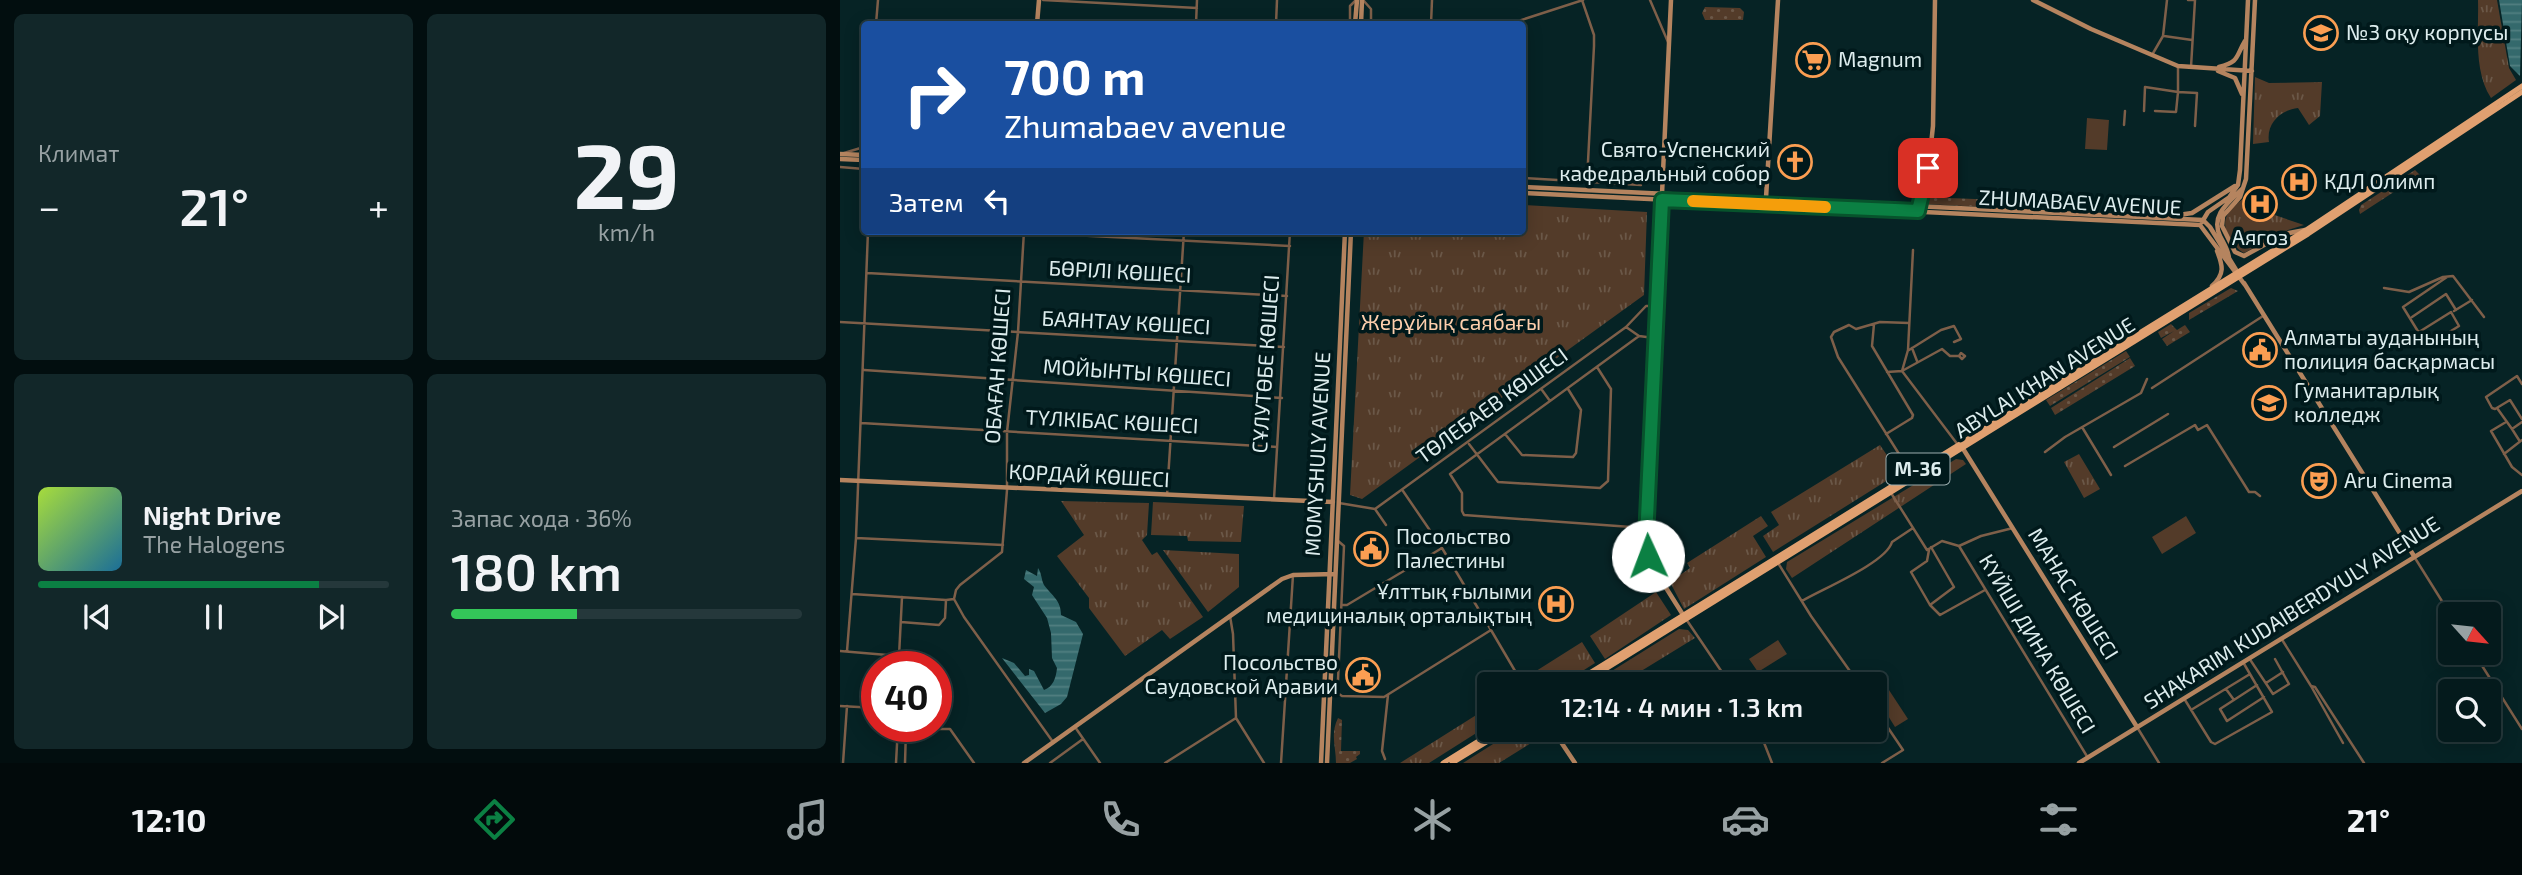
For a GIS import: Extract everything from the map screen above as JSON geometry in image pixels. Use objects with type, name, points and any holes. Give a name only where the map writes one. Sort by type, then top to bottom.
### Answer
[{"type":"main road","points":[[1038,21],[1041,0]]},
{"type":"main road","points":[[1355,21],[1356,0]]},
{"type":"main road","points":[[1361,21],[1363,0]]},
{"type":"main road","points":[[1671,0],[1654,338],[1647,548],[1651,564],[1684,617]]},
{"type":"main road","points":[[1766,201],[1777,0]]},
{"type":"main road","points":[[1918,208],[1929,163],[1933,125],[1935,0]]},
{"type":"main road","points":[[2033,0],[2178,66],[2252,71]]},
{"type":"main road","points":[[2230,196],[2238,186],[2239,179],[2248,0]]},
{"type":"main road","points":[[2255,0],[2244,188],[2238,201],[2226,212],[2222,220],[2222,230],[2239,255],[2249,254],[2284,234],[2306,230]]},
{"type":"main road","points":[[2212,68],[2234,62],[2246,40]]},
{"type":"main road","points":[[2212,68],[2235,78],[2243,98]]},
{"type":"main road","name":"ABYLAI KHAN AVENUE","points":[[1777,560],[1911,473],[1961,446],[2237,274],[2521,88]]},
{"type":"main road","name":"ABYLAI KHAN AVENUE","points":[[1592,672],[1891,493],[2202,293],[2353,205],[2521,88]]},
{"type":"main road","points":[[841,156],[861,158]]},
{"type":"main road","points":[[2166,218],[2192,213],[2233,189],[2239,179]]},
{"type":"main road","name":"ZHUMABAEV AVENUE","points":[[1526,187],[1662,197]]},
{"type":"main road","points":[[2244,188],[2208,212],[2201,223],[2210,227],[2414,556]]},
{"type":"main road","points":[[2229,258],[2229,252],[2217,229],[2217,220],[2221,210],[2244,188]]},
{"type":"main road","name":"ZHUMABAEV AVENUE","points":[[1526,193],[2166,218],[2201,223],[2237,274]]},
{"type":"main road","name":"ZHUMABAEV AVENUE","points":[[1918,208],[2201,223]]},
{"type":"main road","name":"MOMYSHULY AVENUE","points":[[1327,763],[1345,235]]},
{"type":"main road","name":"MOMYSHULY AVENUE","points":[[1321,763],[1328,574],[1351,235]]},
{"type":"main road","points":[[2202,293],[2218,281],[2222,273],[2222,263],[2214,243]]},
{"type":"main road","name":"МАНАС КӨШЕСІ","points":[[1961,446],[2137,727]]},
{"type":"main road","name":"ҚОРДАЙ КӨШЕСІ","points":[[840,480],[1334,502]]},
{"type":"main road","name":"SHAKARIM KUDAIBERDYULY AVENUE","points":[[2080,763],[2522,491]]},
{"type":"main road","points":[[1024,763],[1272,586],[1290,577],[1335,574]]},
{"type":"main road","name":"ABYLAI KHAN AVENUE","points":[[1599,672],[1684,617]]},
{"type":"main road","points":[[1443,763],[1480,742]]},
{"type":"main road","points":[[1451,763],[1482,742]]},
{"type":"main road","points":[[1561,742],[1575,763]]},
{"type":"street","points":[[876,21],[878,0]]},
{"type":"street","points":[[1041,0],[1197,8]]},
{"type":"street","points":[[1196,21],[1197,0]]},
{"type":"street","points":[[1276,21],[1277,0]]},
{"type":"street","points":[[1350,21],[1350,6],[1356,0]]},
{"type":"street","points":[[1363,0],[1371,9],[1370,21]]},
{"type":"street","points":[[1431,21],[1432,0]]},
{"type":"street","points":[[1519,21],[1582,0],[1594,35],[1587,181],[1591,190]]},
{"type":"street","points":[[1650,0],[1669,45]]},
{"type":"street","points":[[2152,55],[2164,36],[2167,0]]},
{"type":"street","points":[[2188,0],[2195,0],[2191,67]]},
{"type":"street","points":[[2164,36],[2192,40]]},
{"type":"street","points":[[2155,111],[2176,112],[2178,66]]},
{"type":"street","points":[[2144,111],[2145,87],[2196,93],[2195,127]]},
{"type":"street","points":[[2124,125],[2125,111]]},
{"type":"street","points":[[841,156],[861,148]]},
{"type":"street","points":[[840,167],[861,169]]},
{"type":"street","points":[[1526,178],[1641,185]]},
{"type":"street","points":[[846,651],[856,538],[867,235]]},
{"type":"street","name":"ОБАҒАН КӨШЕСІ","points":[[1004,545],[1007,432],[1018,332],[1024,235]]},
{"type":"street","points":[[1077,235],[1290,246]]},
{"type":"street","points":[[1167,495],[1184,235]]},
{"type":"street","name":"СҰЛУТӨБЕ КӨШЕСІ","points":[[1274,499],[1290,235]]},
{"type":"street","points":[[1902,371],[1908,350],[1913,250]]},
{"type":"street","name":"БӨРІЛІ КӨШЕСІ","points":[[867,272],[1021,283],[1287,296]]},
{"type":"street","points":[[2384,288],[2409,292],[2453,276],[2484,317]]},
{"type":"street","points":[[2447,277],[2403,307],[2427,346],[2459,326],[2451,312]]},
{"type":"street","points":[[2410,318],[2446,294],[2456,310]]},
{"type":"street","points":[[2420,332],[2472,300]]},
{"type":"street","name":"ТӨЛЕБАЕВ КӨШЕСІ","points":[[1375,509],[1626,327],[1646,306],[1656,306]]},
{"type":"street","points":[[2152,388],[2263,316]]},
{"type":"street","name":"БАЯНТАУ КӨШЕСІ","points":[[840,322],[1284,347]]},
{"type":"street","points":[[1909,323],[1874,324],[1856,329],[1849,326],[1834,332],[1831,337],[1846,369],[1911,473]]},
{"type":"street","points":[[1874,324],[1872,346],[1913,415],[1886,434]]},
{"type":"street","points":[[1908,350],[1941,330],[1954,326],[1961,339],[1954,342]]},
{"type":"street","points":[[1626,327],[1639,337],[1654,338]]},
{"type":"street","points":[[1639,337],[1450,474],[1462,493],[1464,515],[1647,528]]},
{"type":"street","points":[[1912,348],[1917,363]]},
{"type":"street","points":[[1887,372],[1902,371],[1942,349],[1950,356],[1959,356]]},
{"type":"street","points":[[1468,443],[1498,482],[1600,488],[1608,481],[1611,389],[1597,367]]},
{"type":"street","name":"МОЙЫНТЫ КӨШЕСІ","points":[[864,370],[1282,398]]},
{"type":"street","points":[[1902,371],[1961,446]]},
{"type":"street","points":[[2512,429],[2522,420],[2510,400],[2492,408],[2486,397],[2517,376],[2522,384]]},
{"type":"street","points":[[2045,452],[2141,393],[2147,379]]},
{"type":"street","points":[[1541,389],[1550,401]]},
{"type":"street","points":[[1505,434],[1522,455],[1576,455],[1581,410],[1568,389]]},
{"type":"street","points":[[2497,408],[2521,441],[2504,454]]},
{"type":"street","points":[[2114,447],[2168,414]]},
{"type":"street","points":[[2506,422],[2491,431],[2512,467],[2522,475]]},
{"type":"street","name":"ТҮЛКІБАС КӨШЕСІ","points":[[861,423],[1277,447]]},
{"type":"street","points":[[2125,466],[2195,425],[2199,430],[2207,425],[2249,492],[2260,496]]},
{"type":"street","points":[[2082,427],[2111,475]]},
{"type":"street","points":[[1403,491],[1442,548],[1516,672]]},
{"type":"street","points":[[1891,493],[1927,550],[1942,541],[1959,546],[1981,536],[2014,528]]},
{"type":"street","points":[[1334,502],[1375,509],[1386,525]]},
{"type":"street","points":[[1802,601],[1863,569],[1889,550],[1892,542],[1913,528]]},
{"type":"street","points":[[856,538],[1004,545],[995,560],[960,585],[954,599],[1053,742]]},
{"type":"street","points":[[1336,539],[1344,546],[1338,680],[1330,688],[1342,696],[1384,697],[1491,631]]},
{"type":"street","name":"КҮЙШІ ДИНА КӨШЕСІ","points":[[1959,546],[2088,758]]},
{"type":"street","points":[[1341,605],[1347,605],[1442,548]]},
{"type":"street","points":[[1930,548],[1954,587],[1930,605]]},
{"type":"street","points":[[1930,548],[1927,561],[1911,572],[1930,605],[1940,615],[1985,590]]},
{"type":"street","points":[[2414,556],[2443,602]]},
{"type":"street","points":[[1777,560],[1851,672]]},
{"type":"street","points":[[1281,763],[1290,577]]},
{"type":"street","points":[[852,594],[954,599]]},
{"type":"street","points":[[899,651],[902,597]]},
{"type":"street","points":[[901,622],[939,625],[945,618],[946,600]]},
{"type":"street","points":[[1230,616],[1236,718],[1264,763]]},
{"type":"street","points":[[1684,617],[1722,672]]},
{"type":"street","points":[[2280,638],[2343,743]]},
{"type":"street","points":[[840,651],[861,652]]},
{"type":"street","points":[[2249,658],[2273,694],[2289,684],[2275,659]]},
{"type":"street","points":[[2184,698],[2211,741],[2218,745],[2272,712],[2243,662]]},
{"type":"street","points":[[2482,665],[2522,729]]},
{"type":"street","points":[[2266,683],[2283,672]]},
{"type":"street","points":[[2192,710],[2250,674]]},
{"type":"street","points":[[2257,685],[2220,709],[2227,721],[2264,698]]},
{"type":"street","points":[[2311,687],[2315,687],[2364,763]]},
{"type":"street","points":[[2226,689],[2234,700]]},
{"type":"street","points":[[1385,759],[1382,751],[1388,695]]},
{"type":"street","points":[[840,706],[861,707]]},
{"type":"street","points":[[843,763],[847,706]]},
{"type":"street","points":[[1165,763],[1236,718]]},
{"type":"street","points":[[1882,763],[1903,750],[1887,726]]},
{"type":"street","points":[[1075,727],[1100,763]]},
{"type":"street","name":"МАНАС КӨШЕСІ","points":[[2137,727],[2159,763]]},
{"type":"street","points":[[952,732],[974,763]]},
{"type":"street","points":[[1050,763],[1083,739]]},
{"type":"street","points":[[896,763],[897,742]]},
{"type":"street","points":[[905,742],[905,763]]},
{"type":"street","points":[[1764,742],[1772,763]]},
{"type":"street","points":[[897,755],[905,755]]},
{"type":"green space","points":[[2478,0],[2497,0],[2509,68],[2516,80],[2491,98],[2485,87],[2479,63]]},
{"type":"green space","points":[[1705,7],[1740,8],[1744,12],[1743,20],[1705,20],[1702,13]]},
{"type":"green space","points":[[2255,77],[2269,83],[2322,82],[2320,116],[2309,125],[2298,108],[2291,109],[2280,115],[2272,124],[2269,142],[2253,144]]},
{"type":"green space","points":[[2087,118],[2109,120],[2107,150],[2085,149]]},
{"type":"green space","points":[[2415,170],[2420,175],[2360,214],[2361,205]]},
{"type":"green space","points":[[2253,191],[2251,207],[2304,225],[2288,230],[2244,253],[2227,232],[2226,218],[2234,207]]},
{"type":"green space","points":[[1925,197],[2024,201],[2023,209],[1925,204]]},
{"type":"green space","name":"Жерұйық саябағы","points":[[1526,205],[1647,212],[1644,295],[1362,499],[1350,495],[1364,235],[1526,235]]},
{"type":"green space","points":[[2231,288],[2238,291],[2189,320],[2189,313]]},
{"type":"green space","points":[[2171,324],[2177,330],[2185,325],[2190,332],[2167,346],[2162,339],[2174,331],[2161,338],[2158,332]]},
{"type":"green space","points":[[2126,351],[2130,357],[2050,406],[2046,400]]},
{"type":"green space","points":[[2130,358],[2135,366],[2055,415],[2051,408]]},
{"type":"green space","points":[[1880,445],[1899,473],[1773,552],[1763,536],[1779,525],[1771,512]]},
{"type":"green space","points":[[2079,454],[2100,489],[2084,498],[2064,462]]},
{"type":"green space","points":[[1956,459],[1963,460],[1966,464],[1792,578],[1786,569],[1787,562]]},
{"type":"green space","points":[[1061,501],[1149,503],[1147,535],[1142,540],[1152,555],[1157,552],[1203,617],[1170,639],[1162,630],[1125,656],[1089,608],[1089,598],[1057,556],[1084,535]]},
{"type":"green space","points":[[1153,502],[1244,506],[1241,542],[1188,541],[1187,536],[1151,535]]},
{"type":"green space","points":[[1761,516],[1768,526],[1753,536],[1766,557],[1684,609],[1670,582],[1690,568],[1687,563]]},
{"type":"green space","points":[[2186,516],[2196,533],[2162,554],[2152,537]]},
{"type":"green space","points":[[1163,550],[1239,554],[1239,587],[1208,612]]},
{"type":"green space","points":[[1656,592],[1671,615],[1605,659],[1590,636]]},
{"type":"green space","points":[[1679,629],[1688,630],[1695,638],[1640,672],[1610,672]]},
{"type":"green space","points":[[1778,640],[1787,654],[1758,672],[1749,659]]},
{"type":"green space","points":[[1582,642],[1595,663],[1581,672],[1534,672]]},
{"type":"green space","points":[[1887,687],[1908,719],[1895,727],[1887,714]]},
{"type":"green space","points":[[1477,715],[1477,733],[1429,763],[1400,763]]},
{"type":"green space","points":[[1338,718],[1342,720],[1341,751],[1360,751],[1357,759],[1350,763],[1336,763],[1334,735]]},
{"type":"green space","points":[[1496,742],[1533,742],[1499,763],[1463,763]]},
{"type":"water","points":[[2499,0],[2522,0],[2520,76],[2510,66]]},
{"type":"water","points":[[1038,568],[1044,585],[1058,602],[1061,615],[1076,622],[1083,634],[1067,697],[1061,704],[1045,713],[1002,658],[1014,663],[1025,676],[1029,675],[1029,669],[1034,671],[1044,690],[1050,687],[1055,679],[1057,668],[1052,658],[1051,633],[1047,618],[1032,595],[1034,587],[1024,579],[1026,570],[1037,576]]},
{"type":"slow traffic","points":[[1693,201],[1825,207]]},
{"type":"place","name":"№3 оқу корпусы","points":[[2321,33]]},
{"type":"place","name":"Magnum","points":[[1813,60]]},
{"type":"place","name":"Свято-Успенский кафедральный собор","points":[[1795,162]]},
{"type":"place","name":"КДЛ Олимп","points":[[2299,182]]},
{"type":"place","name":"Аягоз","points":[[2260,204]]},
{"type":"place","name":"Алматы ауданының полиция басқармасы","points":[[2260,350]]},
{"type":"place","name":"Гуманитарлық колледж","points":[[2269,403]]},
{"type":"place","name":"Aru Cinema","points":[[2319,481]]},
{"type":"place","name":"Посольство Палестины","points":[[1371,549]]},
{"type":"place","name":"Ұлттық ғылыми медициналық орталықтың","points":[[1556,604]]},
{"type":"place","name":"Посольство Саудовской Аравии","points":[[1363,675]]},
{"type":"route","points":[[1648,556],[1646,539],[1652,385],[1662,200],[1918,211],[1928,168]]}]
